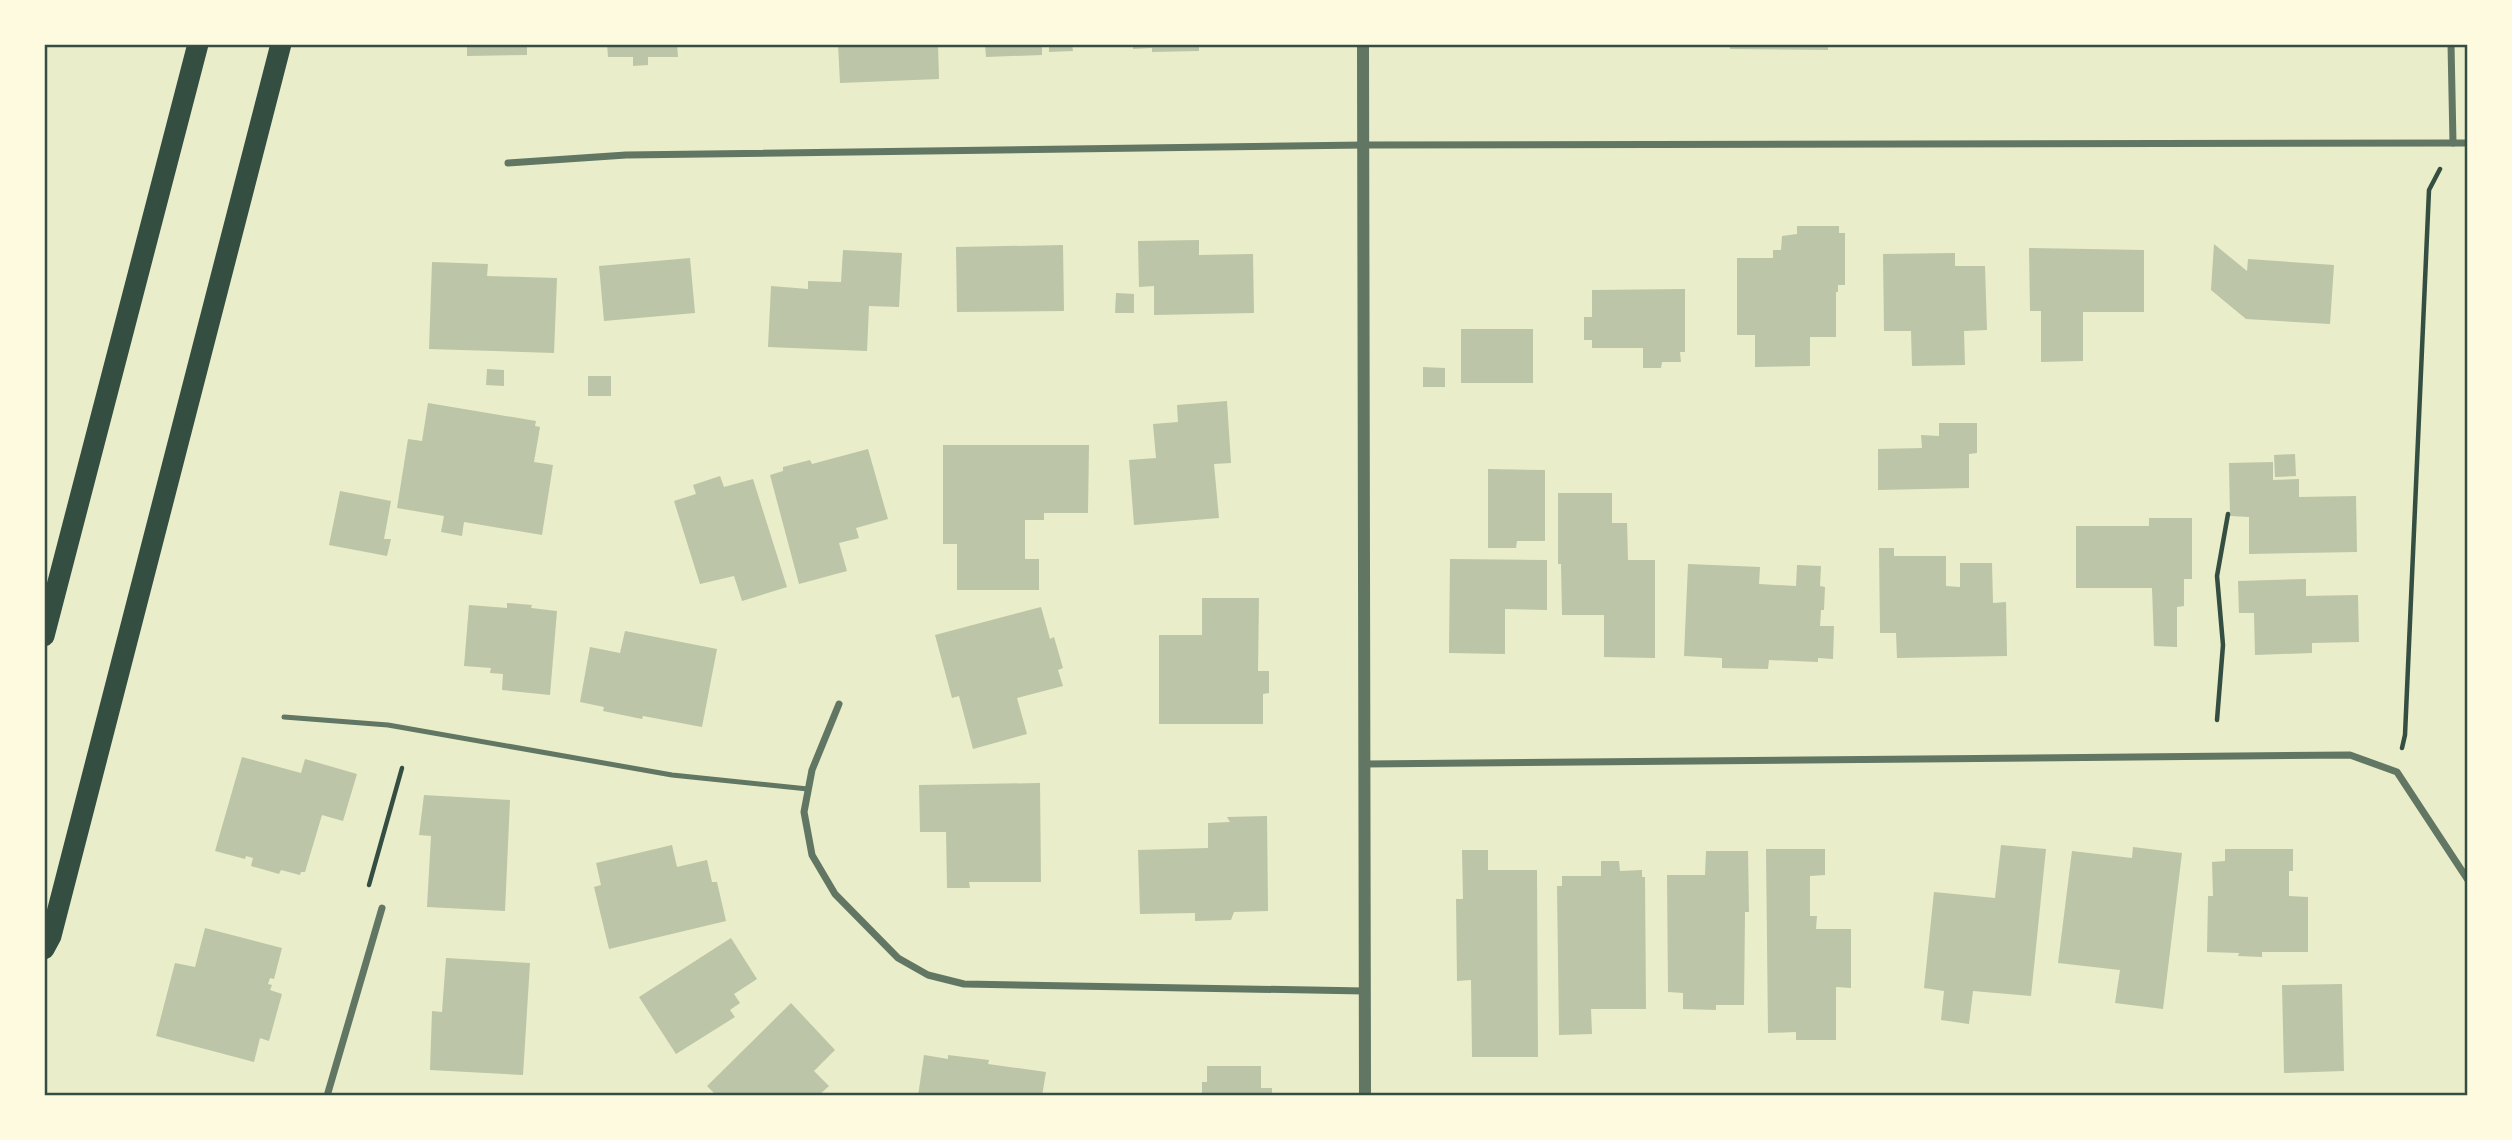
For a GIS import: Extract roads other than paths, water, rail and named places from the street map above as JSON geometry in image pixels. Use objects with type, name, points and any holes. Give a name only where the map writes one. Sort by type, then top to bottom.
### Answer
[{"type":"highway","points":[[44,636],[198,44]]},
{"type":"highway","points":[[44,949],[51,936],[281,44]]},
{"type":"street","points":[[1363,44],[1365,1096]]},
{"type":"street","points":[[2451,44],[2453,143]]},
{"type":"street","points":[[508,163],[626,155],[1364,145],[2468,143]]},
{"type":"street","points":[[839,704],[812,770],[808,789],[804,812],[812,855],[835,894],[898,958],[928,975],[964,984],[1366,991]]},
{"type":"street","points":[[1365,764],[2350,755],[2397,772],[2468,880]]},
{"type":"street","points":[[327,1096],[382,908]]},
{"type":"lane","points":[[284,717],[387,725],[672,775],[808,789]]}]
